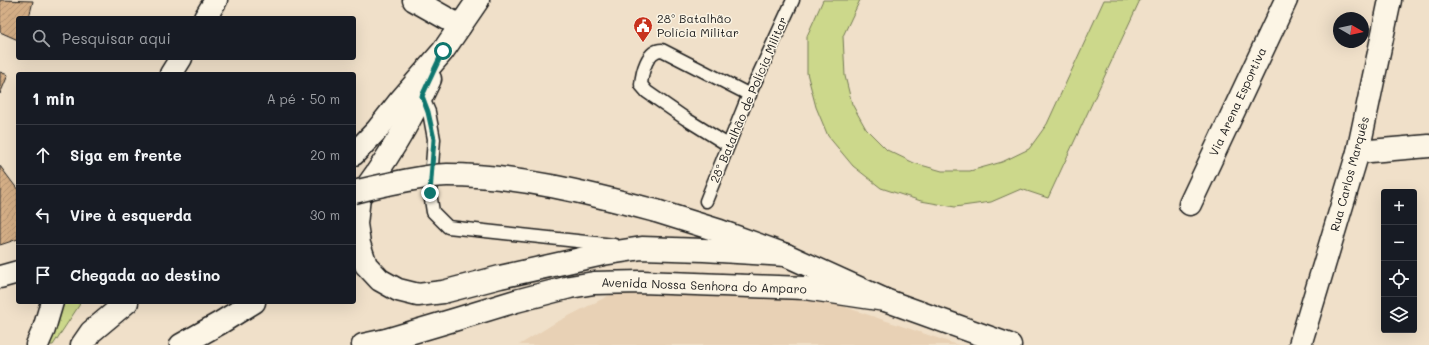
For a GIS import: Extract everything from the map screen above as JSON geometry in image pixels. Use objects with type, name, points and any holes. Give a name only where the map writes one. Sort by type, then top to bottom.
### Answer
[{"type":"main road","points":[[206,16],[216,0]]},
{"type":"main road","points":[[414,0],[460,26]]},
{"type":"main road","points":[[356,152],[377,130],[443,51],[478,0]]},
{"type":"main road","name":"Via Arena Esportiva","points":[[1190,204],[1286,0]]},
{"type":"main road","name":"Rua Carlos Marquês","points":[[1300,345],[1358,152],[1390,0]]},
{"type":"main road","points":[[443,51],[422,96],[388,154],[356,198],[356,224],[359,244],[366,265],[380,280],[398,290],[418,295],[443,292],[500,277],[603,254],[642,248],[786,255]]},
{"type":"main road","points":[[172,72],[180,60]]},
{"type":"main road","points":[[1358,152],[1429,146]]},
{"type":"main road","name":"Avenida Nossa Senhora do Amparo","points":[[356,198],[406,180],[446,175],[515,180],[555,186],[656,211],[720,231],[786,255],[885,300],[1010,345]]},
{"type":"main road","points":[[0,277],[16,273]]},
{"type":"main road","name":"Avenida Nossa Senhora do Amparo","points":[[363,345],[386,340],[516,301],[570,287],[594,283],[622,282],[805,288],[885,300]]},
{"type":"main road","points":[[37,345],[44,329],[51,304]]},
{"type":"main road","points":[[181,345],[251,304]]},
{"type":"main road","points":[[82,345],[91,332],[122,305]]},
{"type":"lane","name":"28º Batalhão de Polícia Militar","points":[[706,201],[728,145],[793,0]]},
{"type":"lane","points":[[728,145],[686,119],[647,92],[641,85],[641,77],[650,56],[656,50],[662,50],[750,95]]},
{"type":"lane","points":[[422,96],[428,112],[434,139],[430,193],[433,212],[448,227],[642,248]]},
{"type":"shaded area","points":[[765,280],[958,345],[519,345],[555,323],[608,296],[645,284]]},
{"type":"green space","points":[[823,0],[860,0],[843,36],[845,76],[852,104],[866,129],[887,150],[914,163],[942,171],[970,171],[1002,162],[1029,149],[1047,124],[1104,0],[1140,0],[1048,198],[1021,189],[991,202],[955,207],[921,201],[881,188],[853,166],[828,136],[816,107],[807,73],[807,36]]},
{"type":"green space","points":[[63,304],[80,304],[53,345],[40,345]]},
{"type":"building","points":[[0,0],[33,1],[29,16],[16,16],[16,39],[0,32]]},
{"type":"building","points":[[0,72],[8,75],[0,94]]},
{"type":"building","points":[[0,166],[16,187],[16,240],[0,245]]},
{"type":"place","name":"28º Batalhão Polícia Militar","points":[[643,43]]},
{"type":"route","points":[[430,193],[434,139],[428,112],[422,96],[443,51]]}]
